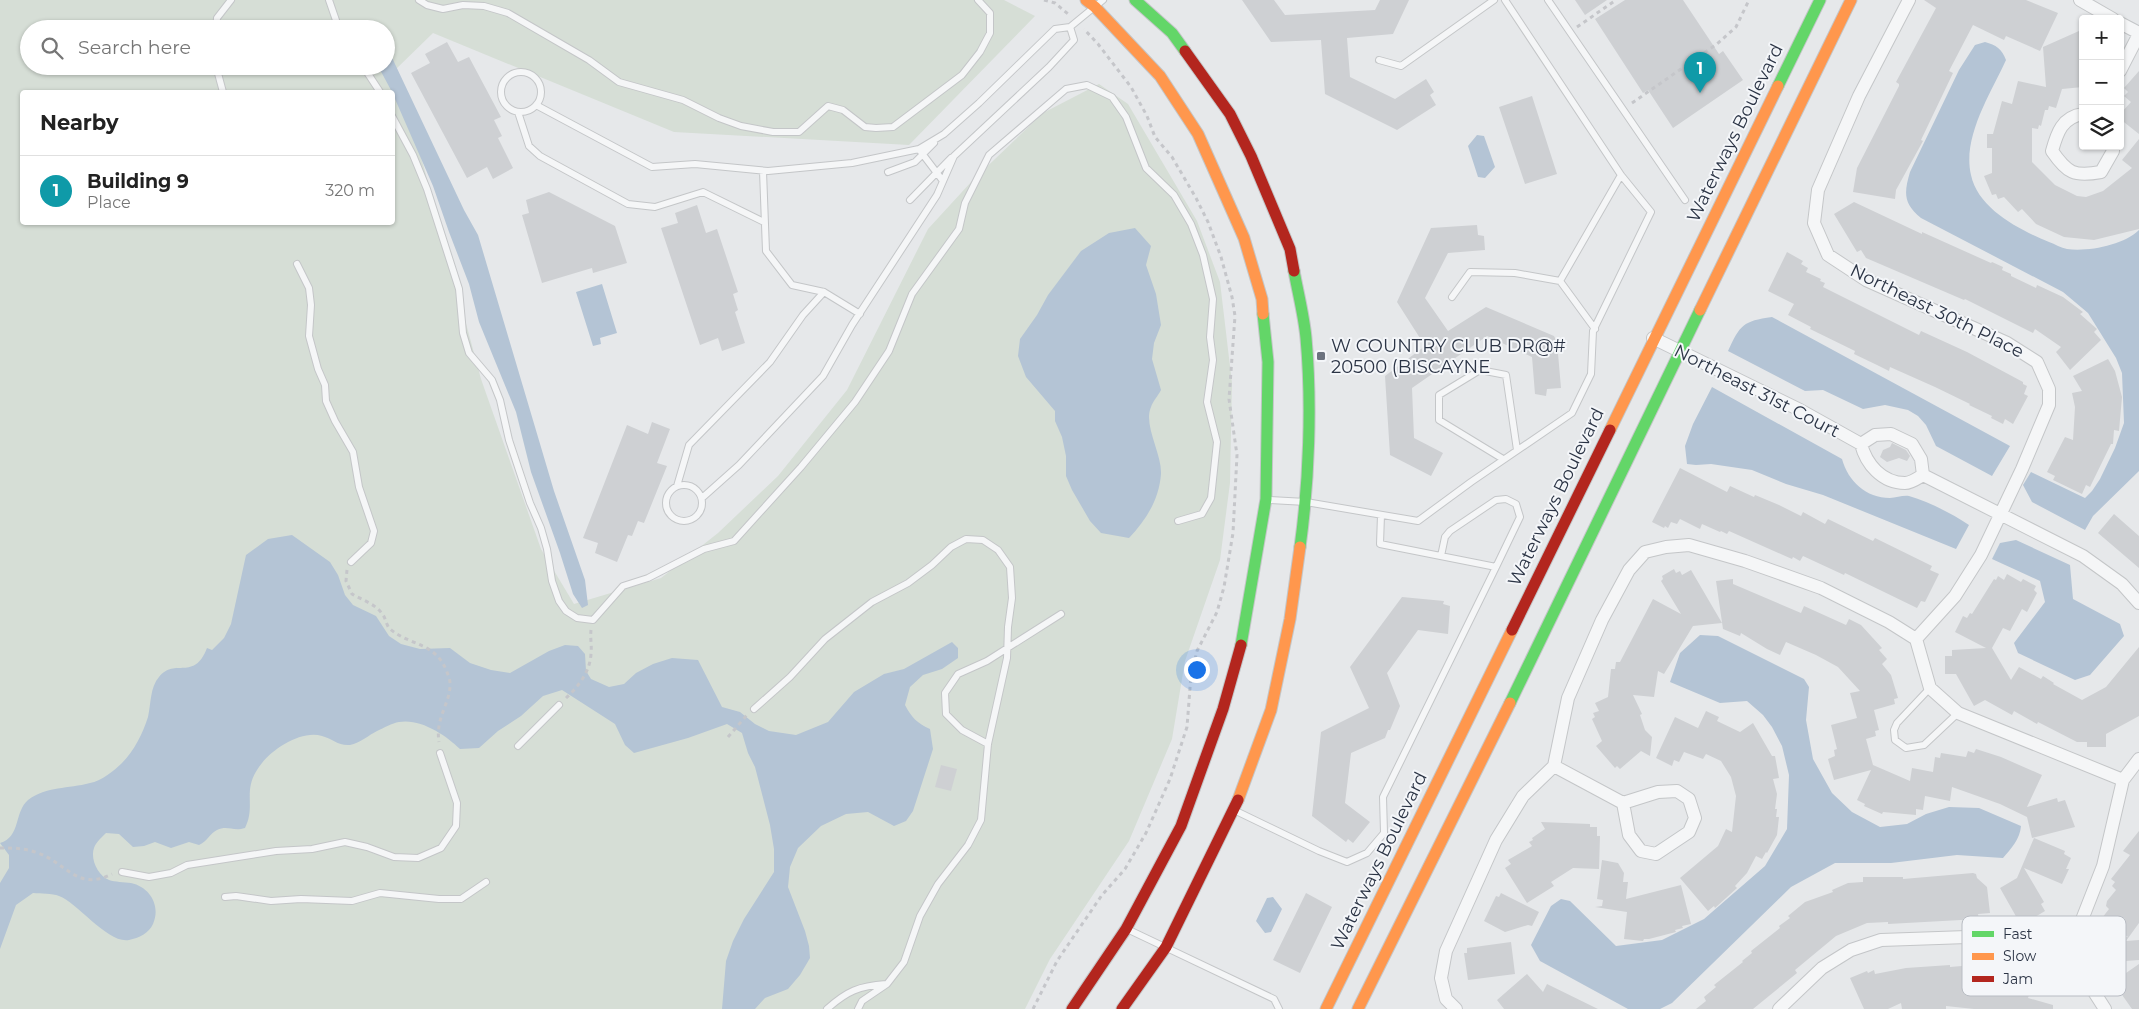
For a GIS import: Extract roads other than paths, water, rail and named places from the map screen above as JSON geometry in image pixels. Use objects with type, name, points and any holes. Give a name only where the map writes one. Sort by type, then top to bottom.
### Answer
[{"type":"street","points":[[1122,1009],[1166,948],[1234,810],[1271,710],[1290,618],[1306,502],[1308,409],[1306,338],[1290,249],[1251,156],[1230,114],[1172,33],[1135,0]]},
{"type":"street","name":"Waterways Boulevard","points":[[1326,1009],[1820,0]]},
{"type":"street","points":[[1358,1009],[1681,352],[1851,0]]},
{"type":"street","name":"Northeast 30th Place","points":[[1909,0],[1859,96],[1818,190],[1814,223],[1828,255],[1866,280],[2007,343],[2036,362],[2049,389],[2048,405],[2001,514]]},
{"type":"street","points":[[2080,0],[2106,15]]},
{"type":"street","points":[[1072,1009],[1126,929],[1181,826],[1223,709],[1244,634],[1266,500],[1268,362],[1262,299],[1244,238],[1198,134],[1160,76],[1094,2]]},
{"type":"street","points":[[2124,25],[2139,34],[2124,63]]},
{"type":"street","points":[[2079,115],[2072,116],[2058,130],[2052,151],[2064,168],[2081,176],[2101,172],[2113,150]]},
{"type":"street","name":"Northeast 31st Court","points":[[1653,338],[1800,410],[1861,444],[1865,458],[1876,472],[1894,481],[1907,483],[1924,475],[1921,459],[1912,444],[1891,434],[1875,435],[1861,444]]},
{"type":"street","points":[[1924,475],[2083,556],[2122,584],[2139,603]]},
{"type":"street","points":[[1916,638],[1955,596],[1980,555],[2001,514]]},
{"type":"street","points":[[1456,1009],[1446,999],[1441,978],[1446,951],[1496,840],[1523,796],[1554,766],[1568,698],[1602,620],[1629,570],[1645,552],[1666,547],[1689,545],[1745,561],[1822,588],[1916,638],[1930,688],[1958,713],[2123,780]]},
{"type":"street","points":[[2083,916],[2102,866],[2123,780],[2139,759]]},
{"type":"street","points":[[1554,766],[1623,803],[1658,792],[1677,791],[1689,799],[1695,818],[1689,832],[1656,854],[1641,851],[1629,835],[1623,803]]},
{"type":"street","points":[[1779,1009],[1822,968],[1850,950],[1881,940],[1962,937]]},
{"type":"street","points":[[2097,996],[2105,1009]]},
{"type":"lane","points":[[217,20],[231,0]]},
{"type":"lane","points":[[329,0],[336,20]]},
{"type":"lane","points":[[419,0],[427,5],[443,9],[463,5],[477,5],[508,13],[589,60],[619,82],[683,100],[719,118],[741,126],[773,132],[800,132],[828,106],[843,110],[865,127],[893,127],[962,75],[980,52],[990,33],[990,13],[978,0]]},
{"type":"lane","points":[[1379,60],[1401,66],[1494,0]]},
{"type":"lane","points":[[1266,500],[1306,502],[1418,521],[1572,413],[1591,374],[1594,329],[1651,212],[1621,175],[1505,0]]},
{"type":"lane","points":[[1548,0],[1685,200]]},
{"type":"lane","points":[[888,172],[915,162],[921,151],[944,134],[979,103],[1055,29],[1070,27],[1094,2]]},
{"type":"lane","points":[[910,200],[1049,67],[1074,40],[1070,27]]},
{"type":"lane","points":[[526,73],[537,80],[541,93],[536,105],[531,109],[518,112],[507,107],[501,96],[503,83],[512,74],[526,73]]},
{"type":"lane","points":[[218,75],[222,90]]},
{"type":"lane","points":[[369,75],[379,90]]},
{"type":"lane","points":[[395,122],[428,189],[436,221],[459,289],[463,333],[469,353],[492,380],[500,400],[509,440],[547,549],[552,582],[559,601],[566,611],[578,618],[593,620],[622,586],[648,578],[704,549],[734,541],[801,467],[860,395],[889,351],[912,294],[959,229],[965,203],[989,155],[1066,89],[1087,85],[1112,97],[1126,117],[1146,168],[1174,195],[1191,224],[1203,255],[1213,299],[1210,337],[1213,360],[1207,402],[1217,442],[1211,498],[1202,514],[1178,521]]},
{"type":"lane","points":[[536,105],[652,167],[695,164],[763,171],[852,163],[921,151]]},
{"type":"lane","points":[[518,112],[529,146],[540,156],[628,204],[655,208],[703,192],[764,222]]},
{"type":"lane","points":[[921,151],[943,181]]},
{"type":"lane","points":[[702,498],[739,465],[823,376],[860,314],[937,195],[954,156]]},
{"type":"lane","points":[[763,171],[766,251],[792,285],[824,292],[860,314]]},
{"type":"lane","points":[[1560,281],[1621,175]]},
{"type":"lane","points":[[296,264],[309,288],[311,305],[309,336],[318,369],[325,385],[326,401],[353,452],[359,487],[374,531],[371,543],[351,562]]},
{"type":"lane","points":[[1452,297],[1470,272],[1515,273],[1560,281],[1594,329]]},
{"type":"lane","points":[[677,486],[690,485],[696,488],[702,498],[701,510],[698,515],[688,521],[676,519],[668,511],[666,505],[668,494],[677,486],[689,445],[770,362],[803,315],[824,292]]},
{"type":"lane","points":[[1504,459],[1439,420],[1440,396],[1480,370],[1506,375],[1517,450]]},
{"type":"lane","points":[[1234,810],[1319,851],[1347,862],[1367,853],[1384,833],[1383,797],[1520,517],[1516,504],[1506,499],[1496,500],[1450,531],[1445,538],[1441,556]]},
{"type":"lane","points":[[1381,515],[1380,544],[1496,567]]},
{"type":"lane","points":[[754,709],[790,677],[824,638],[872,602],[908,583],[932,565],[951,547],[966,539],[983,540],[998,550],[1010,567],[1012,598],[1008,647],[998,705],[988,744],[980,820],[968,845],[938,884],[920,916],[904,962],[887,984],[862,1002],[858,1009]]},
{"type":"lane","points":[[988,744],[962,730],[946,714],[945,693],[958,674],[987,661],[1061,614]]},
{"type":"lane","points":[[1930,688],[1897,723],[1894,730],[1895,740],[1906,748],[1924,745],[1958,713]]},
{"type":"lane","points":[[518,746],[559,705]]},
{"type":"lane","points":[[122,872],[149,878],[172,873],[187,865],[276,851],[312,849],[345,842],[367,847],[394,858],[418,858],[441,848],[456,826],[457,803],[440,753]]},
{"type":"lane","points":[[225,897],[236,896],[271,901],[301,899],[352,901],[380,893],[439,899],[461,898],[486,882]]},
{"type":"lane","points":[[1126,929],[1274,999],[1278,1009]]},
{"type":"lane","points":[[827,1009],[840,997],[864,985],[887,984]]},
{"type":"water","points":[[1985,42],[1998,48],[2006,60],[1986,101],[1974,131],[1971,146],[1969,161],[1971,175],[1975,187],[1982,198],[1991,208],[2013,224],[2067,249],[2076,250],[2105,246],[2124,240],[2139,230],[2139,471],[2093,516],[2085,530],[2032,502],[2023,485],[2031,472],[2085,498],[2092,491],[2115,448],[2124,423],[2122,373],[2116,358],[2088,313],[2063,292],[1921,218],[1915,213],[1908,202],[1906,192],[1910,172],[1959,70],[1975,45]]},
{"type":"water","points":[[395,64],[464,210],[478,235],[554,491],[585,580],[588,605],[582,608],[573,594],[531,472],[516,412],[479,322],[469,284],[433,186],[395,99],[395,90],[391,90],[383,75],[395,75]]},
{"type":"water","points":[[1477,135],[1484,136],[1495,167],[1485,178],[1478,177],[1468,146]]},
{"type":"water","points":[[1135,228],[1151,246],[1146,265],[1156,294],[1161,325],[1154,343],[1152,359],[1161,390],[1152,405],[1149,422],[1161,466],[1161,474],[1158,492],[1151,509],[1129,538],[1101,533],[1090,521],[1066,476],[1066,456],[1062,437],[1055,421],[1055,411],[1026,377],[1018,356],[1020,339],[1048,295],[1081,251],[1109,233]]},
{"type":"water","points":[[602,284],[617,333],[600,338],[601,344],[593,346],[576,292]]},
{"type":"water","points":[[1772,317],[2010,446],[1992,476],[1936,446],[1926,425],[1918,416],[1908,410],[1885,405],[1863,409],[1823,390],[1805,391],[1728,351],[1736,335],[1744,326],[1755,320]]},
{"type":"water","points":[[1712,387],[1842,459],[1853,481],[1873,495],[1890,498],[1909,496],[1940,508],[1969,525],[1956,549],[1823,495],[1786,484],[1752,470],[1711,464],[1687,464],[1685,446],[1693,424]]},
{"type":"water","points":[[292,535],[330,562],[338,575],[345,595],[353,605],[376,616],[389,636],[401,644],[420,649],[450,648],[470,663],[491,670],[510,673],[549,651],[565,645],[578,646],[585,654],[586,671],[591,679],[609,687],[624,684],[636,673],[653,664],[672,658],[698,660],[722,707],[740,712],[755,724],[769,731],[796,735],[828,722],[854,692],[884,674],[904,669],[952,642],[958,648],[958,658],[942,669],[923,675],[910,687],[905,705],[915,720],[930,729],[933,749],[913,811],[906,821],[894,826],[868,812],[846,814],[821,826],[798,848],[790,867],[788,887],[805,931],[810,958],[800,975],[788,989],[765,998],[755,1009],[722,1009],[726,961],[733,941],[744,919],[774,872],[774,849],[770,825],[755,767],[748,753],[742,733],[727,724],[688,738],[634,753],[625,745],[615,724],[562,690],[543,696],[521,716],[498,731],[479,748],[460,749],[440,733],[424,725],[407,721],[391,724],[350,745],[322,736],[314,735],[297,738],[281,746],[267,757],[255,773],[250,789],[250,812],[245,828],[221,829],[215,831],[199,845],[189,842],[171,848],[155,842],[133,847],[119,834],[106,833],[98,842],[94,848],[93,857],[101,875],[109,880],[138,885],[152,898],[155,904],[155,917],[153,924],[146,932],[133,939],[121,940],[103,930],[67,900],[50,894],[33,893],[16,905],[0,949],[0,883],[9,868],[9,855],[0,843],[7,840],[11,835],[24,805],[35,795],[43,792],[99,780],[122,763],[144,729],[152,691],[159,677],[165,671],[190,667],[196,664],[202,658],[207,648],[212,650],[224,638],[231,624],[246,555],[268,539]]},
{"type":"water","points":[[2016,540],[2070,565],[2073,599],[2120,624],[2124,636],[2090,675],[2075,680],[2018,653],[2014,643],[2045,602],[2040,581],[1992,559],[2000,543]]},
{"type":"water","points":[[1700,635],[1718,636],[1804,679],[1809,687],[1806,720],[1813,759],[1832,793],[1852,812],[1880,827],[1907,824],[1926,814],[1949,807],[1979,808],[2021,826],[2015,844],[2003,858],[1957,855],[1891,863],[1835,863],[1791,887],[1672,1003],[1660,1009],[1628,1009],[1540,961],[1531,945],[1551,906],[1561,899],[1570,901],[1616,946],[1662,940],[1704,919],[1765,866],[1787,829],[1789,775],[1782,746],[1763,715],[1747,701],[1720,703],[1670,682],[1680,653]]},
{"type":"water","points":[[1273,897],[1282,909],[1271,932],[1265,933],[1256,921],[1267,898]]},
{"type":"place","name":"Building 9","points":[[1700,93]]},
{"type":"place","name":"W COUNTRY CLUB DR@# 20500 (BISCAYNE","points":[[1321,356]]}]
